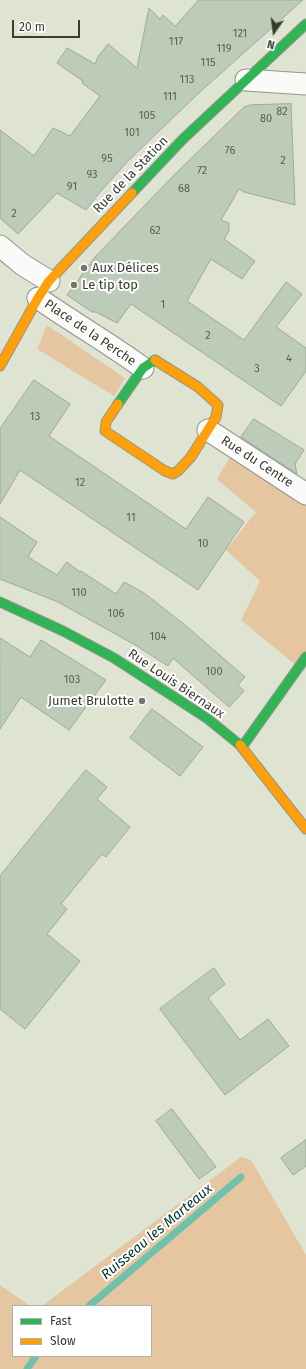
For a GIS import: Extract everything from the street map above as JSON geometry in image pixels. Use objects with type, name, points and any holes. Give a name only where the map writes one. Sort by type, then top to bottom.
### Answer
[{"type":"street","name":"Rue de la Station","points":[[0,366],[43,290],[70,258],[183,139],[306,24]]},
{"type":"street","points":[[246,80],[306,84]]},
{"type":"street","name":"Place de la Perche","points":[[0,246],[23,265],[62,315],[119,350],[143,368]]},
{"type":"street","name":"Place de la Perche","points":[[155,360],[215,400],[218,405],[218,411],[208,430],[191,457],[178,471],[173,474],[165,471],[105,431],[106,422],[143,368],[155,360]]},
{"type":"street","name":"Rue du Centre","points":[[208,430],[306,494]]},
{"type":"street","name":"Rue Louis Biernaux","points":[[0,602],[63,631],[114,658],[208,719],[242,747],[306,829]]},
{"type":"street","points":[[242,747],[306,657]]},
{"type":"shaded area","points":[[47,325],[125,378],[114,396],[37,349]]},
{"type":"shaded area","points":[[235,448],[306,493],[306,657],[298,667],[241,620],[260,581],[226,550],[256,512],[217,479]]},
{"type":"shaded area","points":[[241,1157],[251,1160],[306,1255],[306,1369],[0,1369],[0,1285],[29,1305],[12,1305],[12,1357],[152,1357],[152,1305],[43,1305]]},
{"type":"building","points":[[199,0],[303,0],[201,91],[127,162],[86,210],[57,193],[18,234],[0,218],[0,130],[34,156],[53,128],[70,136],[100,96],[82,83],[83,81],[57,63],[67,48],[95,64],[98,57],[108,44],[137,68],[149,8],[160,19],[163,15],[175,26]]},
{"type":"building","points":[[291,104],[295,205],[244,192],[239,189],[221,220],[229,223],[229,231],[224,239],[255,261],[242,279],[211,259],[187,301],[244,340],[286,282],[302,294],[276,327],[306,348],[306,371],[281,406],[131,304],[117,323],[96,312],[92,312],[67,295],[95,257],[174,175],[244,107],[250,105]]},
{"type":"building","points":[[34,380],[70,404],[49,436],[186,529],[208,497],[244,522],[198,590],[20,470],[0,504],[0,429]]},
{"type":"building","points":[[254,419],[304,450],[295,464],[297,474],[241,437]]},
{"type":"building","points":[[0,517],[37,542],[28,557],[57,575],[67,562],[80,572],[81,571],[116,594],[124,582],[144,593],[185,625],[245,677],[238,685],[244,691],[229,707],[173,658],[168,666],[137,646],[58,602],[0,579]]},
{"type":"building","points":[[0,638],[30,657],[41,640],[106,680],[69,730],[21,697],[0,729]]},
{"type":"building","points":[[152,709],[203,747],[180,776],[130,738]]},
{"type":"building","points":[[86,770],[107,787],[97,799],[130,827],[106,857],[102,854],[61,904],[67,909],[47,934],[80,961],[25,1029],[0,1009],[0,876]]},
{"type":"building","points":[[214,968],[225,984],[208,998],[240,1040],[268,1019],[289,1046],[225,1095],[160,1009]]},
{"type":"building","points":[[172,1109],[216,1167],[199,1179],[156,1121]]},
{"type":"building","points":[[306,1140],[306,1166],[293,1175],[281,1158]]},
{"type":"waterway","name":"Ruisseau les Marteaux","points":[[90,1305],[241,1177]]},
{"type":"waterway","name":"Ruisseau les Marteaux","points":[[27,1369],[35,1357]]},
{"type":"traffic: fast","points":[[132,193],[183,139],[306,24]]},
{"type":"traffic: fast","points":[[118,404],[143,368],[155,360]]},
{"type":"traffic: fast","points":[[0,602],[63,631],[114,658],[208,719],[240,745]]},
{"type":"traffic: fast","points":[[242,747],[306,657]]},
{"type":"traffic: slow","points":[[0,366],[49,281],[132,193]]},
{"type":"traffic: slow","points":[[118,404],[106,422],[105,431],[165,471],[173,474],[178,471],[191,457],[216,417],[218,405],[198,387],[155,360]]},
{"type":"traffic: slow","points":[[240,745],[306,829]]},
{"type":"place","name":"Aux Délices","points":[[84,268]]},
{"type":"place","name":"Le tip top","points":[[74,285]]},
{"type":"place","name":"Jumet Brulotte","points":[[142,701]]}]
